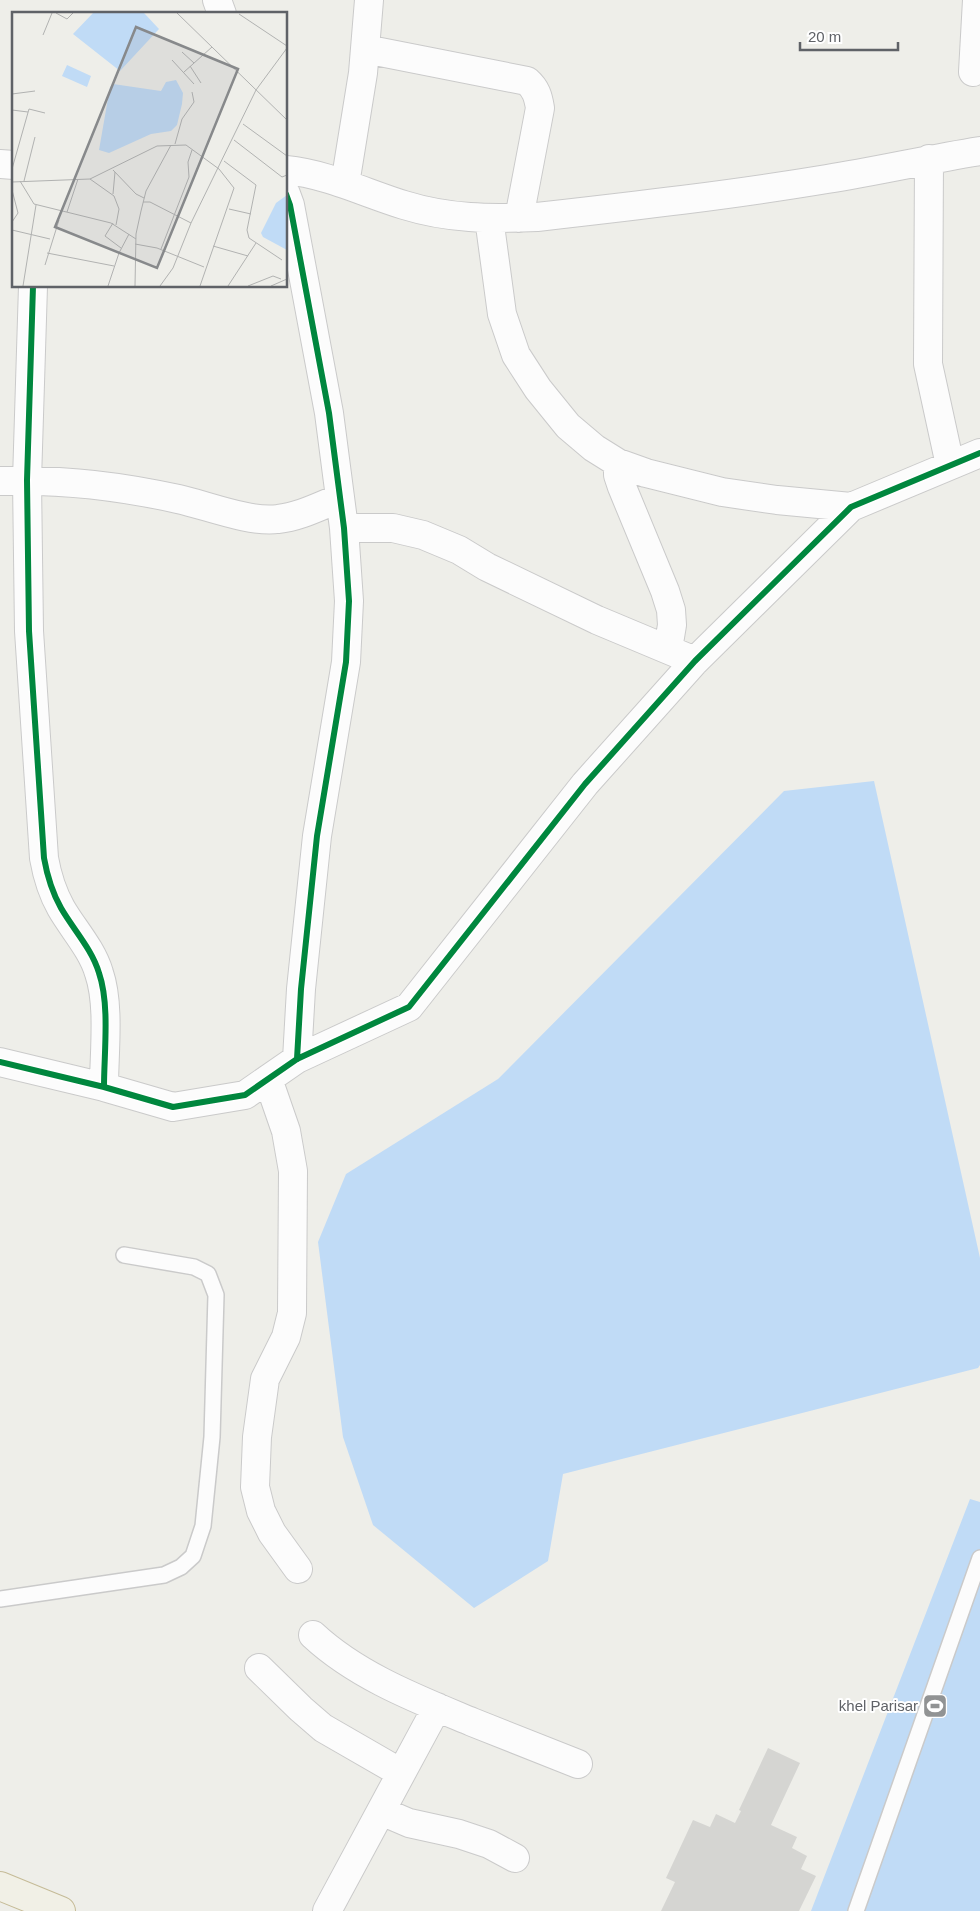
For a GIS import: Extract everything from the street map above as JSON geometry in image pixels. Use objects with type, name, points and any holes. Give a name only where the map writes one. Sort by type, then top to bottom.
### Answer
[{"type":"highway","points":[[0,1886],[61,1911]]},
{"type":"street","points":[[217,0],[221,12]]},
{"type":"street","points":[[345,184],[365,49],[369,0]]},
{"type":"street","points":[[973,72],[977,0]]},
{"type":"street","points":[[365,49],[527,81],[534,87],[540,108],[518,218]]},
{"type":"street","points":[[288,170],[300,171],[345,184],[404,205],[440,214],[518,218],[657,203],[828,179],[980,151]]},
{"type":"street","points":[[929,159],[928,364],[950,465]]},
{"type":"street","points":[[288,200],[329,413],[344,528],[350,601],[346,662],[317,836],[301,989],[298,1059]]},
{"type":"street","points":[[489,218],[502,314],[516,355],[538,389],[568,426],[594,448],[618,463],[646,473],[722,492],[777,500],[851,507]]},
{"type":"street","points":[[33,288],[13,481],[29,631],[44,858],[49,883],[60,907],[90,954],[99,973],[105,999],[104,1087]]},
{"type":"street","points":[[0,1062],[104,1087],[173,1107],[245,1095],[298,1059],[409,1008],[585,784],[695,661],[851,507],[980,453]]},
{"type":"street","points":[[618,463],[618,475],[622,487],[671,610],[672,625],[668,649]]},
{"type":"street","points":[[13,481],[70,483],[118,489],[177,499],[255,518],[278,519],[301,513],[340,498]]},
{"type":"street","points":[[344,528],[393,528],[424,535],[459,550],[487,567],[597,620],[695,661]]},
{"type":"street","points":[[268,1079],[286,1131],[293,1171],[292,1312],[286,1337],[265,1379],[257,1437],[255,1487],[261,1511],[272,1533],[298,1569]]},
{"type":"street","points":[[313,1635],[325,1646],[376,1679],[437,1708],[578,1764]]},
{"type":"street","points":[[259,1668],[301,1709],[324,1728],[401,1773]]},
{"type":"street","points":[[327,1911],[437,1708]]},
{"type":"street","points":[[381,1811],[409,1823],[458,1834],[489,1844],[515,1858]]},
{"type":"lane","points":[[0,1599],[164,1575],[182,1567],[194,1556],[203,1526],[212,1437],[216,1295],[208,1274],[194,1267],[124,1255]]},
{"type":"lane","points":[[856,1911],[980,1558]]},
{"type":"water","points":[[874,781],[980,1258],[980,1365],[978,1368],[563,1474],[548,1561],[474,1608],[373,1525],[343,1437],[318,1242],[346,1174],[498,1079],[784,791]]},
{"type":"water","name":"khel Parisar","points":[[970,1499],[980,1502],[980,1911],[811,1911]]},
{"type":"building","points":[[768,1748],[800,1763],[771,1825],[797,1837],[792,1848],[807,1856],[801,1869],[816,1876],[799,1911],[661,1911],[675,1882],[666,1878],[693,1820],[710,1827],[716,1814],[735,1823],[741,1811],[739,1810]]},
{"type":"cycle path","points":[[288,200],[329,413],[344,528],[349,601],[346,662],[317,836],[301,989],[297,1059]]},
{"type":"cycle path","points":[[33,288],[27,480],[29,631],[44,858],[55,896],[92,956],[99,973],[104,1000],[106,1029],[104,1087]]},
{"type":"cycle path","points":[[0,1062],[104,1087],[173,1107],[245,1095],[297,1059],[409,1007],[585,784],[695,661],[851,507],[980,453]]},
{"type":"place","name":"khel Parisar","points":[[935,1706]]}]
